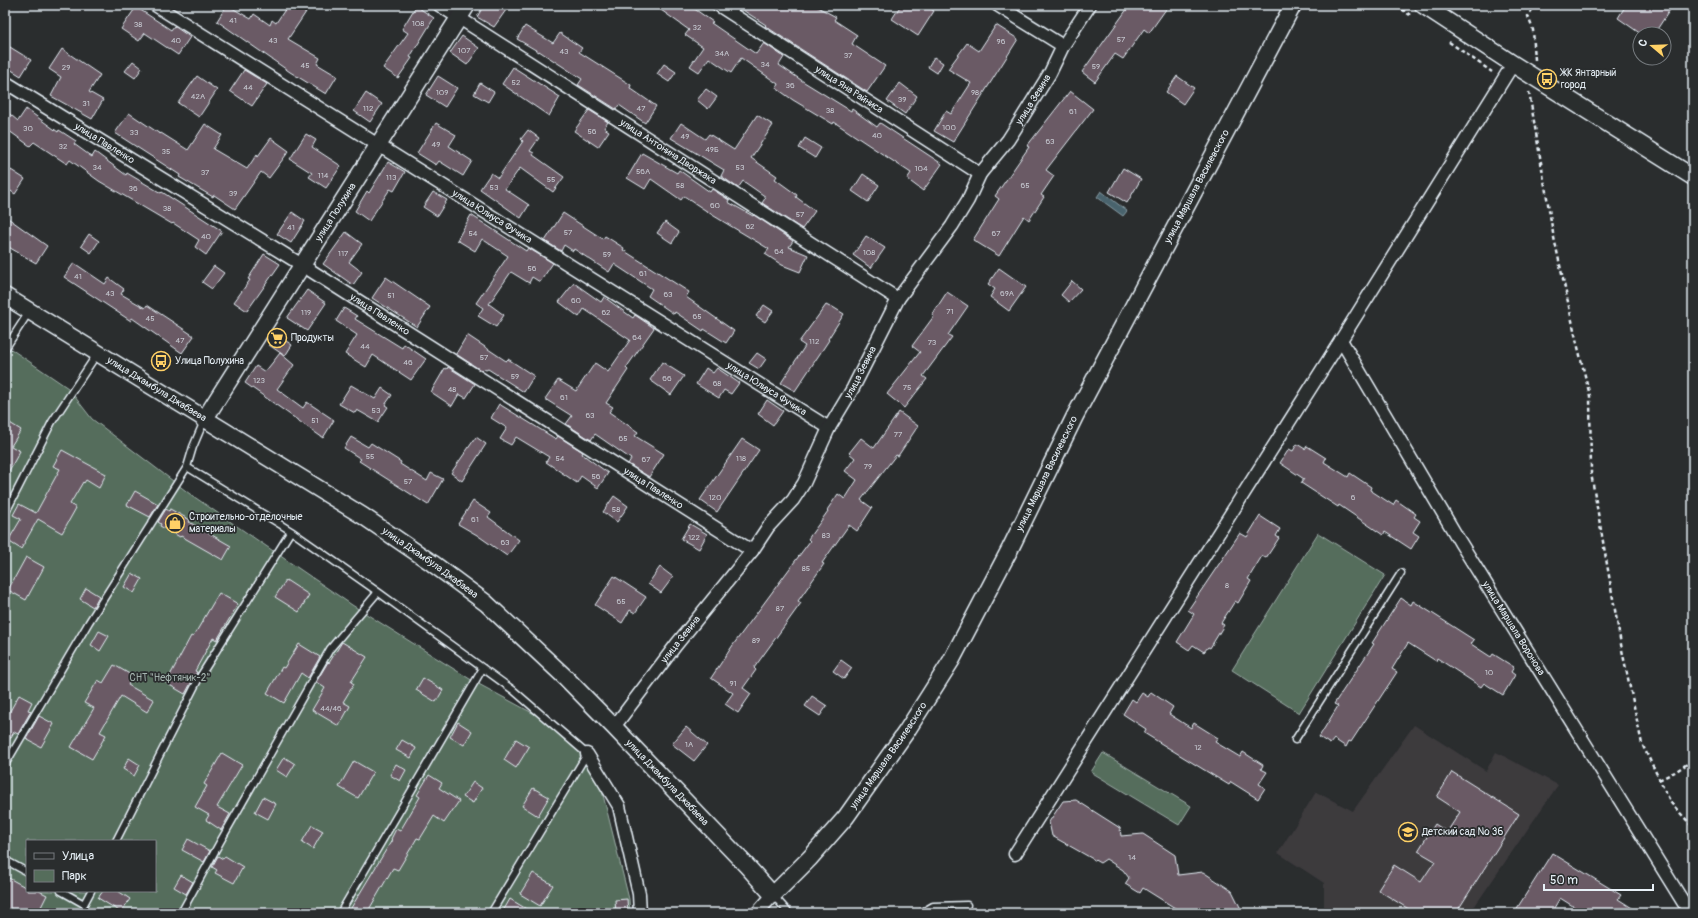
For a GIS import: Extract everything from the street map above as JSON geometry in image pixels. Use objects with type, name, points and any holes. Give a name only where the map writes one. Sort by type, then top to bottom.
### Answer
[{"type":"main road","name":"улица Маршала Василевского","points":[[773,895],[810,858],[846,817],[906,732],[951,661],[1010,549],[1075,416],[1294,5]]},
{"type":"main road","points":[[1418,11],[1513,64],[1693,177]]},
{"type":"main road","name":"улица Полухина","points":[[204,420],[463,12]]},
{"type":"main road","name":"улица Джамбула Джабаева","points":[[5,296],[204,420],[363,516],[480,598],[564,676],[773,895]]},
{"type":"street","name":"улица Юлиуса Фучика","points":[[155,5],[829,428]]},
{"type":"street","name":"улица Антонина Дворжака","points":[[439,5],[463,12],[898,299]]},
{"type":"street","name":"улица Яна Райниса","points":[[718,5],[980,174]]},
{"type":"street","points":[[997,5],[1063,46]]},
{"type":"street","name":"улица Зевина","points":[[614,727],[676,645],[752,551],[768,527],[792,500],[804,483],[829,428],[853,388],[898,299],[952,226],[968,200],[980,174],[1008,140],[1050,73],[1063,46],[1090,5]]},
{"type":"street","points":[[1015,854],[1342,340],[1513,64]]},
{"type":"street","name":"улица Павленко","points":[[5,82],[302,265],[752,551]]},
{"type":"street","name":"улица Маршала Воронова","points":[[1342,340],[1460,542],[1690,913]]},
{"type":"street","points":[[587,754],[619,806],[639,894],[640,913]]},
{"type":"street","name":"улица Маршала Василевского","points":[[757,913],[773,895]]},
{"type":"lane","points":[[5,349],[29,311]]},
{"type":"lane","points":[[5,514],[52,422],[97,353]]},
{"type":"lane","points":[[5,765],[89,622],[187,467],[204,420]]},
{"type":"lane","points":[[187,467],[291,530],[378,592],[513,690],[587,754],[490,913]]},
{"type":"lane","points":[[117,840],[198,680],[291,530]]},
{"type":"lane","points":[[1295,740],[1401,573]]},
{"type":"lane","points":[[181,913],[330,649],[378,592]]},
{"type":"lane","points":[[340,913],[483,668]]},
{"type":"lane","points":[[5,860],[26,871]]},
{"type":"lane","points":[[63,892],[84,904],[90,892]]},
{"type":"lane","name":"улица Джамбула Джабаева","points":[[773,895],[789,913]]},
{"type":"lane","points":[[921,913],[933,906],[967,905]]},
{"type":"path","points":[[1396,5],[1418,11]]},
{"type":"path","points":[[1535,5],[1528,16],[1533,30],[1531,75],[1553,233],[1590,396],[1591,473],[1622,650],[1642,744],[1671,803],[1693,827]]},
{"type":"path","points":[[1444,39],[1503,80]]},
{"type":"path","points":[[1659,780],[1693,760]]},
{"type":"shaded area","name":"Детский сад № 36","points":[[1414,725],[1486,771],[1496,752],[1558,785],[1470,913],[1336,913],[1324,907],[1324,883],[1278,853],[1316,792],[1353,811]]},
{"type":"green space","name":"СНТ \"Нефтяник-2\"","points":[[5,345],[68,388],[92,419],[190,494],[352,605],[473,681],[551,723],[596,767],[629,899],[630,913],[5,913]]},
{"type":"green space","points":[[1318,533],[1385,575],[1299,713],[1232,670]]},
{"type":"green space","points":[[1103,753],[1191,806],[1179,825],[1091,772]]},
{"type":"water","points":[[1101,191],[1127,211],[1123,216],[1097,197]]},
{"type":"building","points":[[227,5],[251,19],[254,14],[270,25],[272,20],[276,23],[288,5],[295,5],[306,12],[288,39],[320,58],[317,64],[337,76],[326,94],[290,72],[217,21]]},
{"type":"building","points":[[484,5],[498,5],[506,10],[494,27],[477,17]]},
{"type":"building","points":[[654,5],[689,5],[713,22],[711,23],[756,54],[764,43],[784,57],[779,65],[804,82],[851,111],[852,109],[877,127],[880,123],[942,164],[923,191],[907,179],[911,173],[834,122],[833,124],[793,100],[776,88],[778,84],[741,58],[731,73],[709,58],[699,72],[690,66],[703,47],[685,35],[689,30]]},
{"type":"building","points":[[735,5],[814,5],[836,17],[834,20],[857,35],[852,44],[885,66],[867,92]]},
{"type":"building","points":[[901,5],[925,5],[934,11],[918,36],[892,19]]},
{"type":"building","points":[[1130,5],[1169,5],[1149,33],[1144,29],[1123,59],[1115,54],[1095,82],[1082,72]]},
{"type":"building","points":[[1626,5],[1673,5],[1659,26],[1632,26],[1632,28],[1618,18]]},
{"type":"building","points":[[416,6],[434,18],[410,57],[412,58],[398,78],[383,68],[408,33],[402,29]]},
{"type":"building","points":[[136,7],[171,30],[174,26],[190,37],[178,55],[145,33],[139,41],[121,29]]},
{"type":"building","points":[[996,25],[1018,39],[953,142],[934,131],[946,111],[951,114],[971,83],[948,69],[967,43],[979,51]]},
{"type":"building","points":[[525,26],[553,43],[560,33],[582,48],[579,52],[631,85],[630,88],[656,106],[645,123],[619,105],[616,109],[578,85],[582,79],[539,51],[517,39]]},
{"type":"building","points":[[462,36],[479,48],[467,65],[450,53]]},
{"type":"building","points":[[5,44],[31,60],[21,76],[5,66]]},
{"type":"building","points":[[62,49],[100,75],[89,92],[103,100],[92,119],[51,96],[61,77],[49,69]]},
{"type":"building","points":[[934,57],[943,63],[937,73],[928,67]]},
{"type":"building","points":[[133,61],[142,68],[135,78],[125,71]]},
{"type":"building","points":[[664,64],[676,72],[669,82],[657,74]]},
{"type":"building","points":[[513,67],[560,97],[549,116],[502,84]]},
{"type":"building","points":[[244,70],[267,84],[252,106],[230,91]]},
{"type":"building","points":[[197,76],[217,90],[199,117],[178,103]]},
{"type":"building","points":[[438,76],[457,88],[445,107],[426,95]]},
{"type":"building","points":[[1177,76],[1194,88],[1183,104],[1166,92]]},
{"type":"building","points":[[480,83],[494,92],[488,102],[474,94]]},
{"type":"building","points":[[900,83],[917,96],[905,114],[887,101]]},
{"type":"building","points":[[706,89],[717,97],[708,109],[697,100]]},
{"type":"building","points":[[1070,91],[1093,109],[1046,170],[1054,176],[1041,195],[1044,197],[1029,220],[1024,216],[999,256],[973,240],[999,199],[995,196],[1029,147],[1027,146]]},
{"type":"building","points":[[366,93],[382,104],[370,122],[354,111]]},
{"type":"building","points":[[26,109],[58,132],[59,130],[76,141],[74,144],[92,157],[95,152],[126,175],[127,173],[161,193],[162,192],[222,231],[206,255],[195,247],[199,240],[173,223],[172,224],[99,181],[70,160],[67,164],[34,142],[30,146],[5,128],[5,110],[18,121]]},
{"type":"building","points":[[589,110],[608,122],[604,128],[609,131],[598,147],[574,131]]},
{"type":"building","points":[[129,113],[160,134],[161,133],[188,150],[205,124],[222,135],[213,149],[247,169],[257,154],[258,156],[271,138],[289,151],[269,178],[261,172],[235,209],[214,195],[213,197],[179,177],[180,175],[115,133]]},
{"type":"building","points":[[757,115],[773,125],[751,158],[777,176],[775,179],[797,195],[796,197],[815,211],[802,229],[762,203],[766,197],[743,181],[738,188],[721,176],[724,170],[671,138],[681,123],[705,139],[709,134],[734,150]]},
{"type":"building","points":[[436,123],[456,135],[449,146],[472,161],[463,176],[439,161],[436,165],[417,153]]},
{"type":"building","points":[[528,130],[539,138],[530,151],[534,153],[533,155],[564,177],[553,192],[520,168],[505,189],[529,205],[521,218],[480,189],[491,173],[498,178],[523,141],[521,139]]},
{"type":"building","points":[[306,134],[316,140],[312,147],[341,166],[326,188],[309,177],[312,173],[290,159]]},
{"type":"building","points":[[805,138],[821,148],[815,158],[799,148]]},
{"type":"building","points":[[642,153],[677,173],[679,170],[710,192],[712,189],[729,200],[728,202],[753,216],[754,215],[793,241],[789,247],[808,255],[800,272],[782,265],[765,254],[769,249],[684,196],[681,200],[651,179],[645,189],[627,178]]},
{"type":"building","points":[[388,162],[405,172],[394,191],[390,189],[369,221],[355,211],[367,191],[369,193]]},
{"type":"building","points":[[1123,168],[1141,179],[1127,203],[1109,192]]},
{"type":"building","points":[[11,170],[25,179],[15,194],[5,187],[5,179]]},
{"type":"building","points":[[863,174],[879,185],[868,202],[852,191]]},
{"type":"building","points":[[433,192],[447,200],[437,216],[423,207]]},
{"type":"building","points":[[292,212],[305,221],[291,243],[277,234]]},
{"type":"building","points":[[563,213],[603,239],[605,236],[624,248],[623,250],[689,292],[686,297],[734,331],[726,343],[704,329],[703,331],[675,312],[674,314],[648,296],[652,289],[614,264],[609,272],[574,249],[573,251],[564,245],[561,251],[545,241]]},
{"type":"building","points":[[471,215],[526,251],[528,248],[553,263],[540,282],[532,277],[529,283],[511,272],[489,304],[504,315],[496,327],[478,316],[483,308],[476,303],[508,256],[482,239],[475,251],[457,240]]},
{"type":"building","points":[[5,216],[47,246],[36,263],[5,245]]},
{"type":"building","points":[[665,222],[679,232],[672,243],[657,233]]},
{"type":"building","points":[[346,232],[362,244],[349,262],[362,272],[353,285],[323,264]]},
{"type":"building","points":[[89,234],[99,241],[91,253],[81,246]]},
{"type":"building","points":[[866,236],[885,248],[871,268],[853,255]]},
{"type":"building","points":[[264,254],[280,264],[247,311],[234,302],[250,280],[248,279]]},
{"type":"building","points":[[74,263],[105,284],[109,278],[124,289],[121,294],[145,308],[147,305],[194,336],[182,353],[132,318],[131,321],[64,277]]},
{"type":"building","points":[[214,266],[224,273],[212,289],[202,282]]},
{"type":"building","points":[[999,268],[1026,287],[1009,311],[990,297],[995,289],[988,284]]},
{"type":"building","points":[[386,277],[430,307],[417,327],[372,298]]},
{"type":"building","points":[[1072,281],[1081,289],[1069,302],[1061,295]]},
{"type":"building","points":[[574,283],[601,302],[604,297],[633,318],[635,315],[654,328],[626,368],[628,370],[606,403],[613,407],[609,412],[638,432],[635,436],[664,454],[649,477],[628,464],[631,459],[595,434],[591,440],[566,424],[572,416],[545,399],[558,380],[576,391],[595,363],[608,372],[630,340],[584,309],[579,317],[559,302]]},
{"type":"building","points":[[307,290],[326,303],[307,331],[287,318]]},
{"type":"building","points":[[947,292],[968,306],[948,335],[952,337],[923,376],[927,379],[904,408],[887,394],[920,352],[912,346],[934,316],[932,315]]},
{"type":"building","points":[[764,305],[773,311],[765,322],[756,316]]},
{"type":"building","points":[[826,305],[831,306],[844,314],[828,339],[829,340],[795,391],[781,383],[805,346],[799,342]]},
{"type":"building","points":[[344,308],[357,316],[355,319],[402,348],[404,344],[426,359],[411,380],[373,355],[366,367],[345,354],[357,335],[336,321]]},
{"type":"building","points":[[276,334],[292,345],[285,356],[269,345]]},
{"type":"building","points":[[467,335],[506,361],[508,359],[534,376],[524,392],[488,369],[484,369],[482,371],[456,354]]},
{"type":"building","points":[[280,353],[294,365],[277,389],[303,408],[307,402],[334,420],[323,438],[245,383],[256,366],[265,372]]},
{"type":"building","points":[[757,353],[766,359],[759,369],[749,363]]},
{"type":"building","points":[[662,362],[684,376],[671,395],[650,380]]},
{"type":"building","points":[[448,367],[475,384],[466,398],[459,394],[452,406],[431,392],[445,368],[447,369]]},
{"type":"building","points":[[706,368],[713,373],[717,368],[739,383],[731,394],[724,390],[719,398],[696,384]]},
{"type":"building","points":[[351,385],[375,399],[382,388],[392,395],[385,405],[388,407],[378,422],[357,410],[355,413],[339,404]]},
{"type":"building","points":[[767,400],[783,411],[773,425],[758,414]]},
{"type":"building","points":[[499,404],[556,439],[558,436],[583,452],[582,454],[608,473],[598,488],[581,476],[577,483],[546,462],[549,457],[516,437],[511,445],[500,439],[507,428],[491,418]]},
{"type":"building","points":[[899,412],[918,426],[898,456],[896,455],[861,500],[872,508],[857,531],[849,525],[822,563],[824,564],[798,601],[801,603],[754,668],[756,670],[743,688],[751,694],[738,713],[725,704],[733,693],[711,678],[733,645],[810,541],[808,539],[838,494],[845,499],[857,480],[845,471],[855,458],[849,453],[861,438],[874,448]]},
{"type":"building","points":[[5,420],[21,430],[11,446],[20,451],[5,478]]},
{"type":"building","points":[[351,437],[368,447],[371,443],[427,481],[431,473],[443,479],[428,505],[359,461],[361,459],[344,448]]},
{"type":"building","points":[[476,437],[486,444],[462,481],[451,473]]},
{"type":"building","points":[[742,439],[759,450],[717,512],[700,500]]},
{"type":"building","points":[[1297,444],[1305,449],[1307,446],[1326,458],[1324,462],[1348,477],[1350,473],[1371,487],[1370,490],[1393,505],[1396,500],[1416,514],[1414,517],[1420,521],[1413,532],[1419,536],[1411,549],[1385,532],[1383,535],[1339,505],[1338,507],[1301,483],[1304,479],[1280,463],[1289,449],[1293,451]]},
{"type":"building","points":[[62,450],[106,474],[99,488],[86,480],[84,483],[83,482],[70,504],[76,508],[62,533],[38,519],[21,549],[8,541],[21,519],[13,515],[19,504],[36,513],[60,469],[53,466]]},
{"type":"building","points":[[135,491],[158,504],[150,517],[127,505]]},
{"type":"building","points":[[614,496],[628,506],[617,522],[603,512]]},
{"type":"building","points":[[473,501],[491,513],[488,517],[519,540],[507,556],[458,524]]},
{"type":"building","points":[[166,509],[169,511],[170,509],[190,520],[189,522],[231,546],[223,560],[160,526],[161,524],[158,522]]},
{"type":"building","points":[[1260,516],[1280,529],[1276,536],[1279,538],[1266,558],[1262,556],[1248,579],[1251,581],[1238,603],[1235,601],[1221,623],[1224,625],[1210,648],[1208,647],[1204,652],[1193,645],[1189,650],[1177,642],[1194,614],[1188,610],[1240,533],[1247,537]]},
{"type":"building","points":[[690,524],[707,534],[699,549],[681,539]]},
{"type":"building","points":[[26,557],[44,567],[26,600],[8,590]]},
{"type":"building","points":[[660,567],[673,577],[661,593],[648,584]]},
{"type":"building","points":[[132,573],[142,579],[134,593],[124,587]]},
{"type":"building","points":[[614,576],[646,597],[635,613],[630,610],[622,623],[595,605]]},
{"type":"building","points":[[286,580],[309,595],[299,612],[275,597]]},
{"type":"building","points":[[86,588],[99,596],[93,607],[80,599]]},
{"type":"building","points":[[219,593],[238,604],[217,640],[213,638],[195,671],[197,672],[185,694],[166,683],[191,636],[193,637]]},
{"type":"building","points":[[1401,598],[1411,605],[1413,601],[1474,640],[1471,644],[1491,657],[1493,654],[1514,667],[1511,672],[1515,675],[1503,695],[1484,683],[1481,687],[1437,658],[1436,661],[1408,643],[1392,669],[1397,672],[1351,742],[1349,741],[1346,747],[1334,739],[1330,744],[1319,737],[1338,706],[1334,704],[1374,644],[1372,643]]},
{"type":"building","points":[[99,631],[109,636],[100,651],[91,645]]},
{"type":"building","points":[[342,642],[367,657],[351,682],[354,684],[343,702],[350,706],[339,726],[312,710],[325,688],[316,682]]},
{"type":"building","points":[[299,644],[320,657],[308,678],[301,673],[284,703],[267,693],[282,667],[284,668]]},
{"type":"building","points":[[841,660],[852,668],[844,679],[833,671]]},
{"type":"building","points":[[114,665],[133,676],[128,685],[154,700],[147,712],[121,696],[100,732],[106,735],[92,759],[71,747],[94,708],[84,703],[98,680],[103,683]]},
{"type":"building","points":[[423,678],[443,690],[436,702],[416,690]]},
{"type":"building","points":[[1151,692],[1173,707],[1169,714],[1191,728],[1194,723],[1218,738],[1215,742],[1240,757],[1243,752],[1263,765],[1261,769],[1267,772],[1259,784],[1265,788],[1258,799],[1231,782],[1229,785],[1144,733],[1146,729],[1123,714],[1132,699],[1136,702],[1142,693],[1148,697]]},
{"type":"building","points":[[19,695],[32,702],[28,710],[31,711],[18,734],[14,732],[5,747],[5,720]]},
{"type":"building","points":[[812,696],[827,706],[820,716],[805,706]]},
{"type":"building","points":[[39,716],[54,724],[41,747],[26,739]]},
{"type":"building","points":[[458,722],[472,731],[464,745],[450,737]]},
{"type":"building","points":[[686,727],[707,745],[694,761],[672,744]]},
{"type":"building","points":[[516,739],[529,747],[516,768],[504,760]]},
{"type":"building","points":[[402,740],[416,748],[411,758],[396,750]]},
{"type":"building","points":[[222,753],[242,765],[217,807],[230,814],[221,830],[206,820],[209,815],[195,807],[207,786],[204,784]]},
{"type":"building","points":[[284,757],[295,764],[287,777],[276,770]]},
{"type":"building","points":[[129,758],[140,765],[134,776],[123,769]]},
{"type":"building","points":[[354,761],[373,772],[358,798],[339,787]]},
{"type":"building","points":[[396,764],[406,770],[400,781],[390,775]]},
{"type":"building","points":[[1452,772],[1519,814],[1456,913],[1415,913],[1378,890],[1394,865],[1421,882],[1435,861],[1418,851],[1435,824],[1447,832],[1460,812],[1437,797]]},
{"type":"building","points":[[429,775],[442,783],[439,788],[459,801],[444,823],[434,816],[420,839],[417,838],[398,870],[393,868],[367,913],[348,913],[392,840],[391,839],[396,829],[400,831],[420,797],[417,795]]},
{"type":"building","points":[[473,782],[482,788],[473,803],[463,797]]},
{"type":"building","points":[[533,788],[549,797],[538,816],[522,806]]},
{"type":"building","points":[[263,797],[276,804],[268,819],[255,812]]},
{"type":"building","points":[[1076,800],[1120,828],[1121,836],[1143,834],[1175,855],[1178,875],[1203,872],[1232,891],[1243,913],[1183,913],[1143,888],[1140,893],[1125,884],[1129,878],[1123,870],[1106,859],[1100,863],[1052,836],[1049,822],[1063,801]]},
{"type":"building","points":[[312,825],[323,831],[313,849],[302,842]]},
{"type":"building","points":[[188,839],[210,851],[204,862],[182,850]]},
{"type":"building","points":[[1552,853],[1621,895],[1618,899],[1640,913],[1584,913],[1560,898],[1551,913],[1514,913]]},
{"type":"building","points":[[218,856],[223,859],[225,856],[243,867],[234,883],[215,873],[217,870],[212,867]]},
{"type":"building","points":[[533,873],[553,885],[540,906],[520,894]]},
{"type":"building","points":[[181,875],[193,882],[186,894],[174,887]]},
{"type":"building","points":[[5,876],[26,887],[26,892],[41,892],[47,895],[38,913],[5,913]]},
{"type":"building","points":[[102,892],[120,892],[130,899],[121,912],[98,898]]},
{"type":"building","points":[[510,899],[533,913],[502,913]]},
{"type":"building","points":[[627,899],[628,913],[616,913],[615,900]]},
{"type":"place","name":"ЖК Янтарный город","points":[[1547,79]]},
{"type":"place","name":"Продукты","points":[[277,338]]},
{"type":"place","name":"Улица Полухина","points":[[161,361]]},
{"type":"place","name":"Строительно-отделочные материалы","points":[[175,523]]},
{"type":"place","name":"Детский сад № 36","points":[[1408,832]]}]
